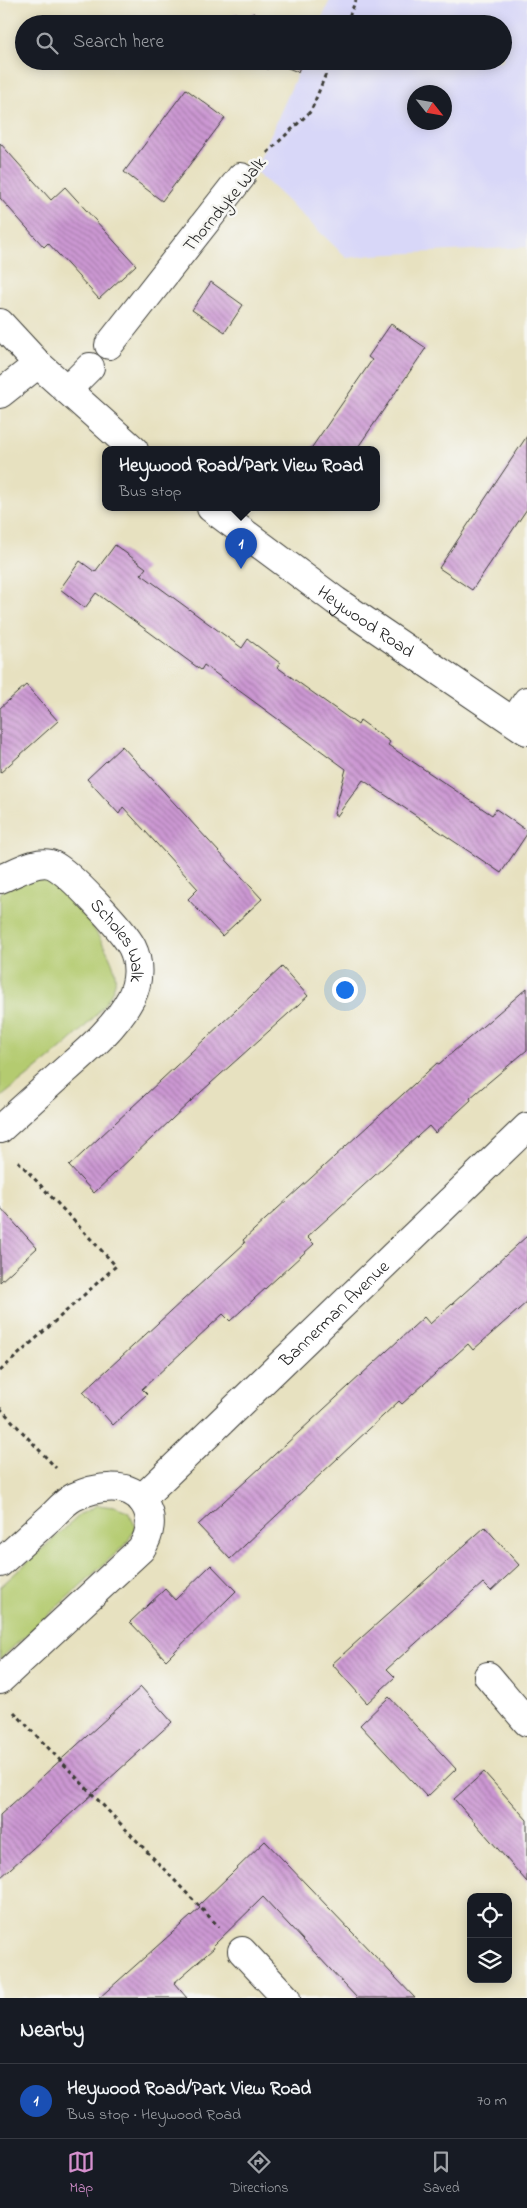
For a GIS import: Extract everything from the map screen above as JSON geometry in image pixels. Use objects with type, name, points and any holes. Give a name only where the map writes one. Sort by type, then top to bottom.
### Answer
[{"type":"street","name":"Thorndyke Walk","points":[[109,344],[241,177]]},
{"type":"street","points":[[0,323],[38,364],[130,446]]},
{"type":"street","points":[[0,394],[38,364]]},
{"type":"street","points":[[67,390],[90,367]]},
{"type":"street","name":"Heywood Road","points":[[215,511],[336,601],[522,718]]},
{"type":"street","name":"Scholes Walk","points":[[0,880],[36,864],[53,864],[82,888],[132,946],[137,964],[138,978],[131,997],[107,1031],[0,1129]]},
{"type":"street","name":"Bannerman Avenue","points":[[141,1499],[527,1127]]},
{"type":"street","points":[[0,1563],[72,1498],[89,1490],[122,1488],[132,1492],[141,1499],[148,1509],[150,1524],[148,1538],[141,1549],[0,1680]]},
{"type":"street","points":[[488,1676],[527,1722]]},
{"type":"street","points":[[242,1950],[286,1998]]},
{"type":"path","points":[[350,15],[356,0]]},
{"type":"path","name":"Thorndyke Walk","points":[[241,177],[311,110],[327,70]]},
{"type":"path","points":[[0,1371],[116,1266],[11,1154]]},
{"type":"path","points":[[0,1408],[79,1495]]},
{"type":"path","points":[[13,1712],[242,1950]]},
{"type":"shaded area","points":[[330,0],[527,0],[527,247],[347,258],[255,170],[299,70],[512,70],[512,15],[323,15]]},
{"type":"green space","points":[[26,876],[43,878],[52,882],[79,905],[108,954],[114,968],[115,983],[109,998],[83,1029],[0,1098],[0,892]]},
{"type":"green space","points":[[97,1505],[114,1507],[128,1512],[136,1527],[126,1544],[0,1659],[0,1587],[81,1514]]},
{"type":"building","points":[[186,89],[225,118],[162,201],[124,172]]},
{"type":"building","points":[[0,143],[51,200],[65,187],[136,265],[99,299],[48,243],[44,247],[0,198]]},
{"type":"building","points":[[211,282],[243,305],[225,332],[192,310]]},
{"type":"building","points":[[391,324],[426,348],[359,446],[313,446],[372,360],[368,357]]},
{"type":"building","points":[[527,436],[527,509],[472,590],[439,568]]},
{"type":"building","points":[[115,545],[146,568],[141,574],[242,648],[248,639],[280,663],[277,667],[358,725],[360,720],[390,742],[388,745],[492,815],[496,809],[527,831],[527,834],[501,873],[363,780],[337,816],[334,814],[346,769],[204,665],[201,670],[96,593],[85,608],[60,589],[80,561],[95,572]]},
{"type":"building","points":[[26,685],[58,721],[0,773],[0,708]]},
{"type":"building","points":[[122,746],[262,899],[222,936],[188,899],[198,889],[123,807],[119,814],[87,779]]},
{"type":"building","points":[[282,967],[308,996],[191,1101],[94,1193],[69,1166]]},
{"type":"building","points":[[527,988],[527,1050],[470,1098],[471,1100],[435,1133],[429,1126],[307,1237],[314,1244],[230,1321],[223,1314],[142,1389],[147,1394],[113,1425],[83,1392],[245,1243],[243,1240],[437,1063],[439,1064]]},
{"type":"building","points":[[0,1207],[37,1248],[0,1282]]},
{"type":"building","points":[[527,1236],[527,1302],[473,1350],[468,1344],[402,1404],[399,1401],[230,1559],[198,1525],[424,1317],[430,1324]]},
{"type":"building","points":[[485,1527],[519,1565],[491,1591],[483,1583],[387,1669],[395,1677],[367,1703],[332,1664]]},
{"type":"building","points":[[211,1565],[236,1591],[166,1660],[130,1622],[165,1589],[175,1600]]},
{"type":"building","points":[[141,1687],[172,1722],[0,1878],[0,1815]]},
{"type":"building","points":[[389,1697],[456,1769],[427,1797],[360,1725]]},
{"type":"building","points":[[484,1772],[527,1820],[527,1882],[454,1799]]},
{"type":"building","points":[[265,1841],[415,1998],[357,1998],[263,1897],[213,1946],[214,1948],[174,1983],[187,1998],[99,1998],[200,1908],[198,1906]]},
{"type":"place","name":"Heywood Road/Park View Road","points":[[241,569]]}]
